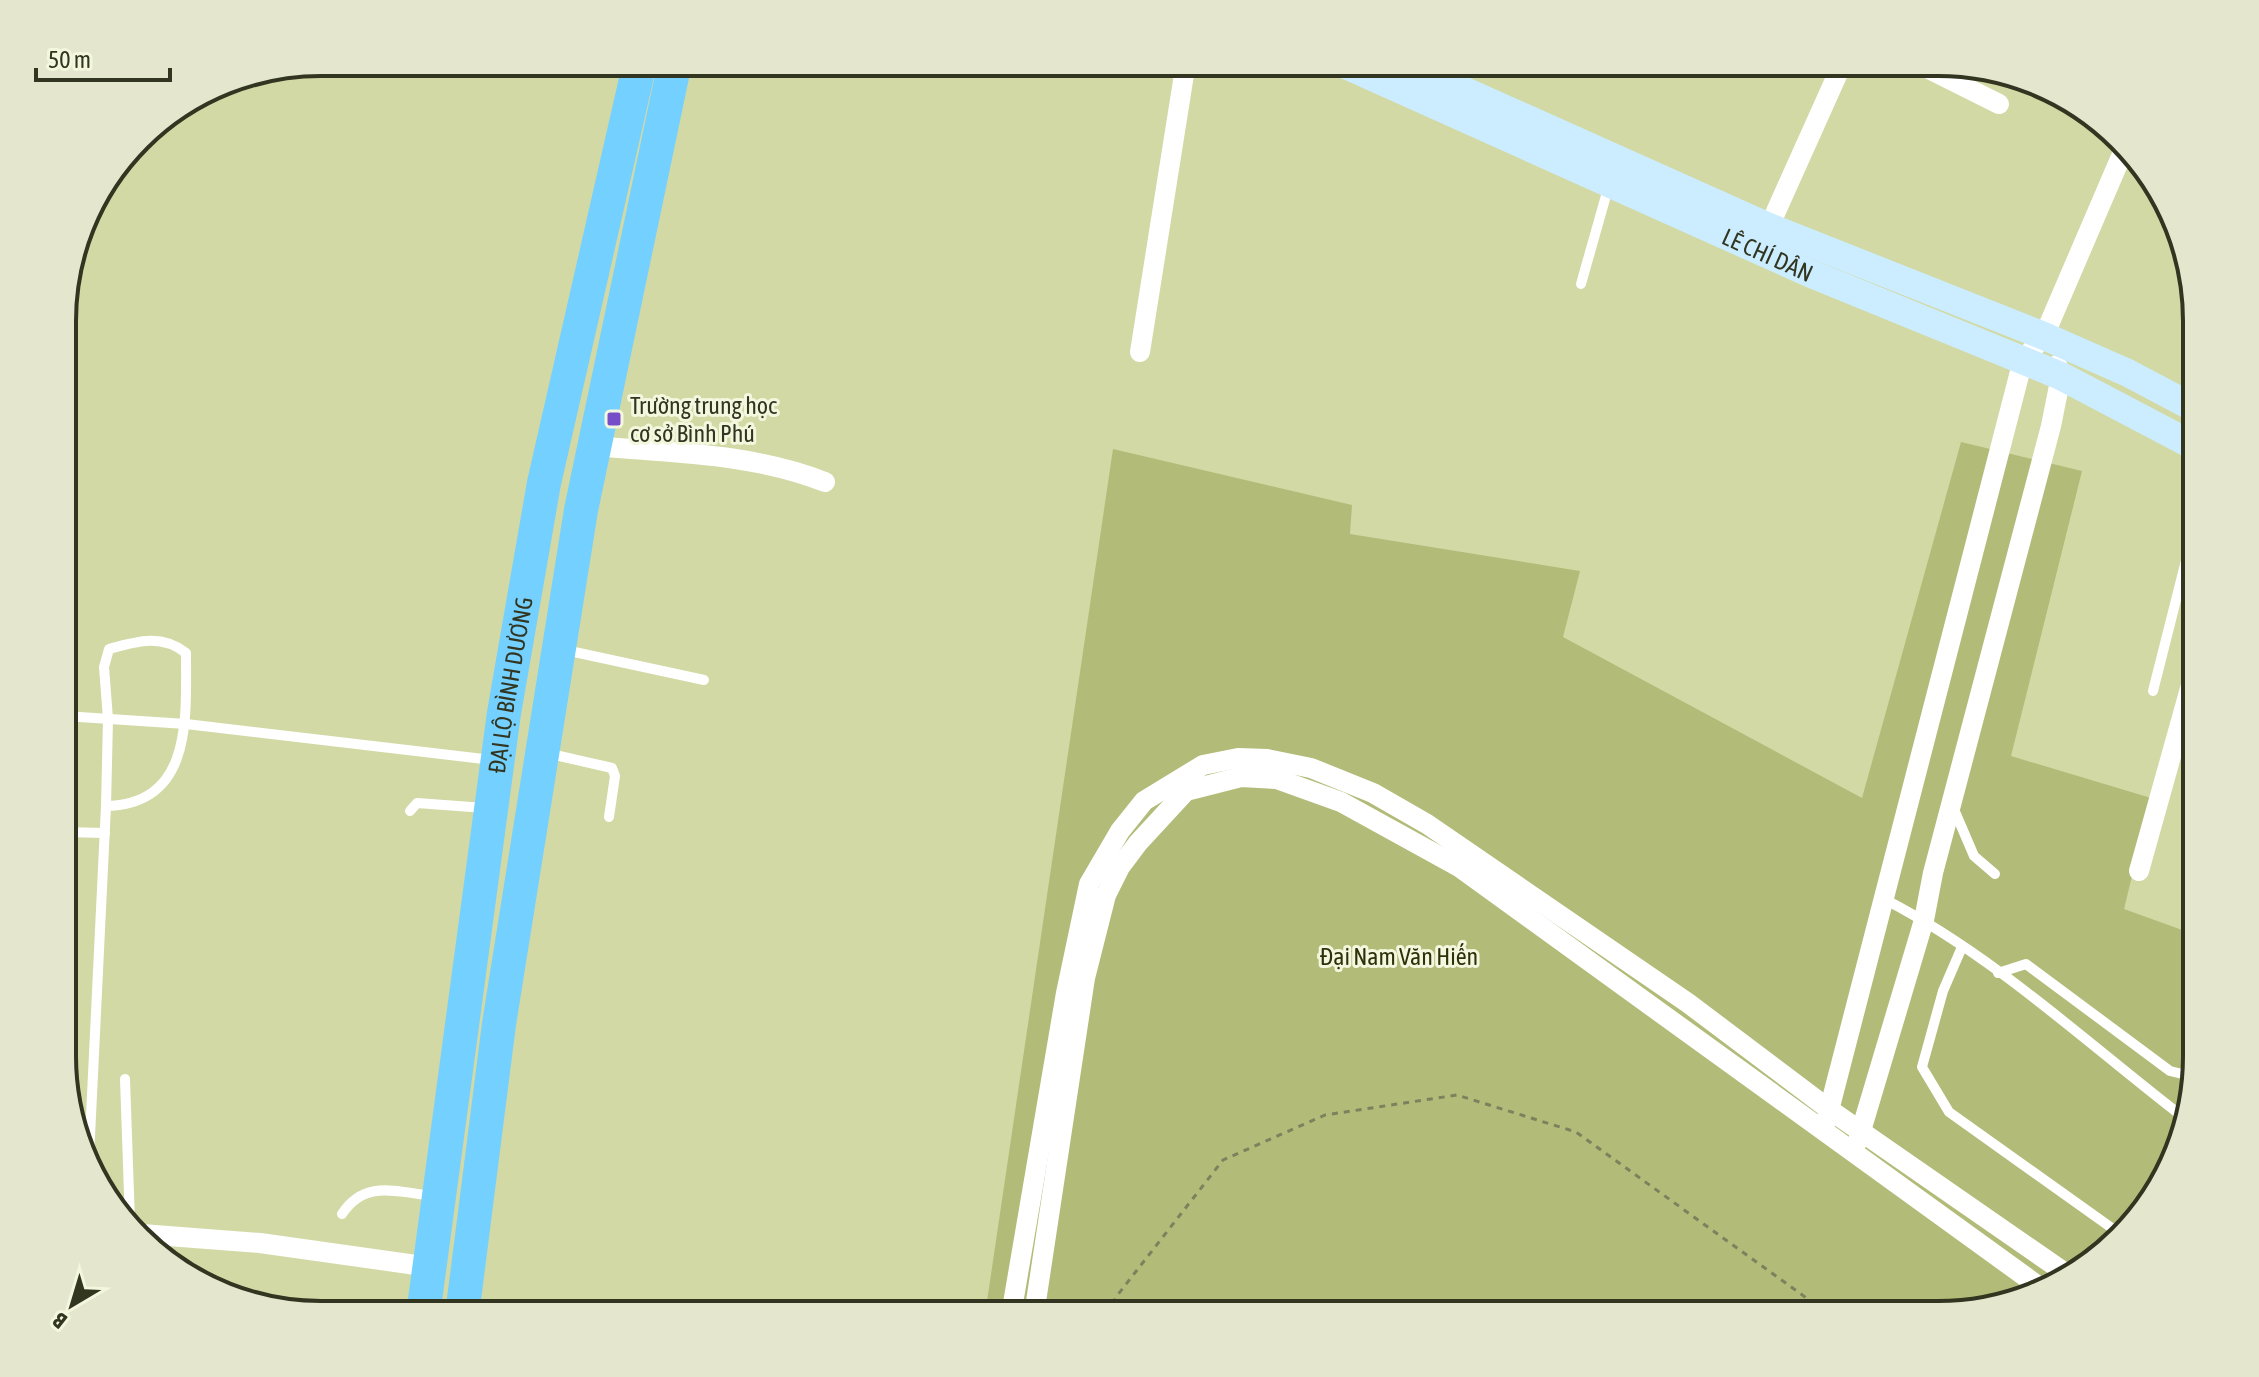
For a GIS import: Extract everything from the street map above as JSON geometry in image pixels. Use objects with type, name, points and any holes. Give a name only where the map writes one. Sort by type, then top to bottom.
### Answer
[{"type":"highway","name":"ĐẠI LỘ BÌNH DƯƠNG","points":[[425,1301],[497,761],[544,483],[637,76]]},
{"type":"highway","name":"ĐẠI LỘ BÌNH DƯƠNG","points":[[464,1301],[499,1024],[593,446],[672,76]]},
{"type":"highway","points":[[574,350],[612,357]]},
{"type":"main road","name":"LÊ CHÍ DÂN","points":[[1370,76],[1809,273],[2061,376],[2182,440]]},
{"type":"main road","name":"LÊ CHÍ DÂN","points":[[1431,76],[1769,227],[2044,336],[2128,373],[2182,402]]},
{"type":"street","points":[[1140,352],[1184,76]]},
{"type":"street","points":[[1769,227],[1837,76]]},
{"type":"street","points":[[1944,76],[1999,104]]},
{"type":"street","points":[[1823,1133],[1886,900],[2023,360],[2044,336],[2120,159]]},
{"type":"street","points":[[1854,1155],[1924,920],[2061,376],[2044,336]]},
{"type":"street","points":[[593,446],[725,457],[791,469],[825,482]]},
{"type":"street","points":[[2139,871],[2182,717]]},
{"type":"street","points":[[1013,1301],[1066,993],[1089,884],[1120,831],[1144,801],[1203,765],[1238,758],[1267,759],[1311,768],[1373,793],[1427,824],[1688,1003],[1830,1110],[2059,1269]]},
{"type":"street","points":[[1036,1301],[1085,978],[1106,895],[1120,867],[1146,833],[1186,791],[1209,782],[1241,777],[1277,779],[1341,802],[1459,867],[2032,1282]]},
{"type":"street","points":[[154,1235],[260,1243],[430,1267]]},
{"type":"lane","points":[[1581,284],[1609,183]]},
{"type":"lane","points":[[2153,691],[2182,576]]},
{"type":"lane","points":[[90,1136],[106,806],[108,719],[104,667],[109,649],[134,642],[171,641],[186,653],[186,724],[183,741],[162,785],[143,801],[106,806]]},
{"type":"lane","points":[[559,649],[704,680]]},
{"type":"lane","points":[[76,717],[186,724],[497,761]]},
{"type":"lane","points":[[543,753],[612,768],[615,776],[609,817]]},
{"type":"lane","points":[[410,811],[417,803],[491,809]]},
{"type":"lane","points":[[1952,805],[1974,856],[1995,874]]},
{"type":"lane","points":[[76,832],[105,833]]},
{"type":"lane","points":[[1886,900],[1924,920],[1998,973],[2176,1112]]},
{"type":"lane","points":[[1962,947],[1943,991],[1922,1067],[1949,1112],[2112,1228]]},
{"type":"lane","points":[[1998,973],[2026,964],[2170,1071],[2182,1074]]},
{"type":"lane","points":[[125,1079],[130,1208]]},
{"type":"lane","points":[[342,1214],[353,1197],[368,1190],[440,1196]]},
{"type":"path","points":[[1114,1301],[1223,1160],[1325,1115],[1457,1095],[1576,1132],[1809,1300]]},
{"type":"green space","name":"Đại Nam Văn Hiến","points":[[1961,442],[2082,471],[2011,756],[2151,798],[2124,909],[2182,930],[2182,1072],[2175,1119],[2150,1178],[2111,1229],[2060,1268],[2017,1288],[1954,1300],[987,1301],[1113,449],[1352,505],[1350,534],[1580,571],[1563,637],[1862,798]]},
{"type":"place","name":"Trường trung học cơ sở Bình Phú","points":[[614,419]]}]
